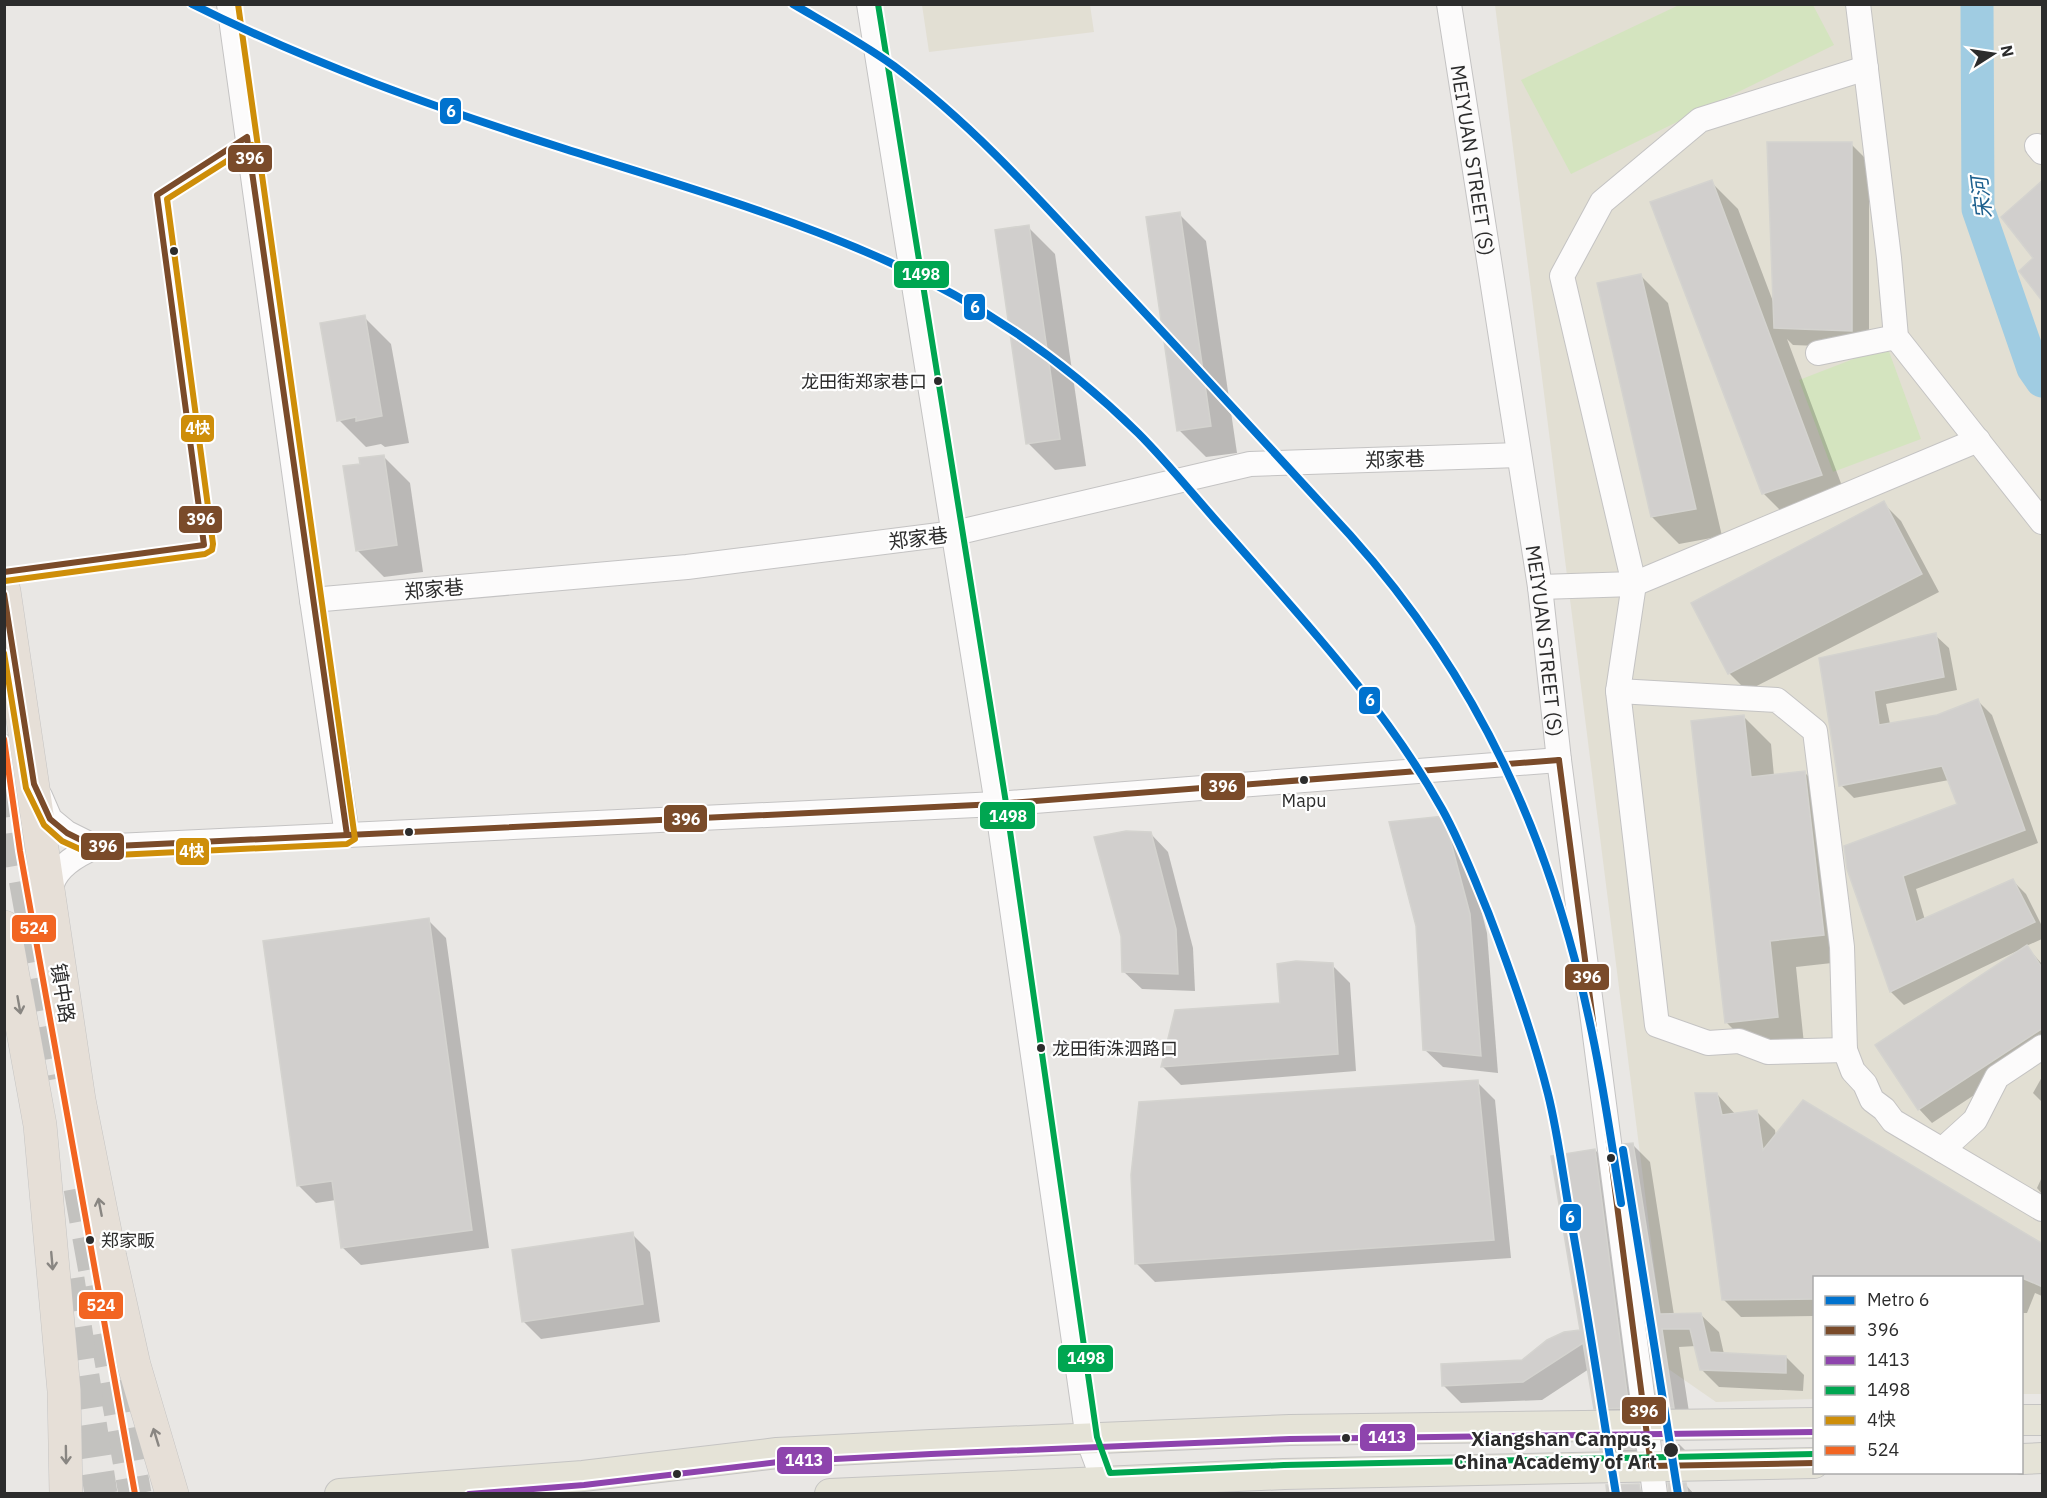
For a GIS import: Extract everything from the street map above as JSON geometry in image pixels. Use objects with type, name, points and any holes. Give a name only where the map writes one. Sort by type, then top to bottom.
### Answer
[{"type":"highway","name":"镇中路","points":[[4,591],[79,1100],[134,1365],[172,1494]]},
{"type":"highway","points":[[5,928],[40,1125],[64,1391],[66,1494]]},
{"type":"main road","points":[[2023,1420],[2043,1420]]},
{"type":"main road","points":[[340,1494],[583,1476],[777,1453],[931,1444],[1290,1430],[1813,1423]]},
{"type":"main road","points":[[2023,1459],[2043,1458]]},
{"type":"main road","points":[[830,1494],[1105,1488],[1284,1474],[1653,1480],[1813,1463]]},
{"type":"street","points":[[229,4],[347,835]]},
{"type":"street","points":[[869,4],[997,804],[1088,1439],[1105,1488]]},
{"type":"street","name":"MEIYUAN STREET (S)","points":[[1449,4],[1540,587],[1559,760],[1653,1480]]},
{"type":"street","points":[[1858,4],[1889,258],[1896,337],[2043,522]]},
{"type":"street","points":[[1845,1050],[1768,1052],[1739,1041],[1708,1043],[1657,1025],[1618,691],[1634,584],[1562,276],[1602,202],[1700,120],[1866,68]]},
{"type":"street","points":[[1818,352],[1896,337]]},
{"type":"street","points":[[1540,587],[1634,584],[1978,440]]},
{"type":"street","name":"郑家巷","points":[[312,600],[687,567],[955,533],[1250,465],[1519,455]]},
{"type":"street","points":[[1618,691],[1778,700],[1815,731],[1842,947],[1845,1050],[1853,1071],[1865,1084],[1872,1100],[1884,1109],[1893,1121],[2043,1209]]},
{"type":"street","points":[[52,918],[52,884],[65,864],[95,847],[997,804],[1559,760]]},
{"type":"street","points":[[34,784],[50,819],[67,833],[95,847]]},
{"type":"street","points":[[1942,1150],[1975,1120],[1997,1077],[2043,1047]]},
{"type":"shaded area","points":[[922,5],[1090,5],[1094,32],[929,52]]},
{"type":"shaded area","points":[[1495,5],[2042,5],[2042,1394],[2023,1394],[2023,1276],[1813,1276],[1813,1399],[1716,1402],[1667,1368]]},
{"type":"green space","points":[[1679,5],[1813,5],[1834,45],[1571,174],[1521,80]]},
{"type":"green space","points":[[1887,346],[1921,439],[1833,472],[1799,380]]},
{"type":"building","points":[[1767,142],[1852,142],[1852,331],[1774,328]]},
{"type":"building","points":[[1712,180],[1822,475],[1762,494],[1650,202]]},
{"type":"building","points":[[2043,180],[2043,302],[2019,271],[2033,258],[2001,217]]},
{"type":"building","points":[[1180,212],[1211,426],[1177,431],[1146,217]]},
{"type":"building","points":[[1029,225],[1060,439],[1026,444],[995,230]]},
{"type":"building","points":[[1641,274],[1696,509],[1651,517],[1597,283]]},
{"type":"building","points":[[365,315],[382,416],[356,421],[356,417],[337,421],[320,323]]},
{"type":"building","points":[[384,455],[397,545],[356,551],[343,466],[360,464],[359,458]]},
{"type":"building","points":[[1884,501],[1922,574],[1728,674],[1691,603]]},
{"type":"building","points":[[1936,633],[1944,677],[1874,691],[1879,725],[1937,715],[1978,699],[2025,830],[1903,876],[1916,922],[2013,879],[2035,922],[1890,992],[1847,869],[1844,846],[1957,804],[1942,766],[1839,786],[1819,658]]},
{"type":"building","points":[[1744,715],[1751,777],[1805,771],[1824,935],[1770,941],[1778,1017],[1725,1023],[1691,721]]},
{"type":"building","points":[[1444,816],[1470,914],[1481,1056],[1423,1050],[1416,926],[1389,822]]},
{"type":"building","points":[[1126,831],[1151,832],[1176,929],[1178,974],[1122,972],[1121,936],[1094,837]]},
{"type":"building","points":[[429,918],[472,1230],[341,1248],[332,1181],[297,1186],[263,941]]},
{"type":"building","points":[[2027,945],[2043,969],[2043,1028],[1918,1110],[1875,1045]]},
{"type":"building","points":[[1296,961],[1333,963],[1338,1054],[1161,1067],[1175,1010],[1280,1003],[1277,964]]},
{"type":"building","points":[[1478,1080],[1494,1240],[1135,1264],[1131,1175],[1139,1102]]},
{"type":"building","points":[[1695,1093],[1717,1093],[1722,1115],[1757,1110],[1763,1150],[1803,1100],[2043,1244],[2043,1287],[2023,1278],[2023,1276],[1813,1276],[1813,1299],[1722,1300]]},
{"type":"building","points":[[1633,1143],[1660,1314],[1701,1313],[1710,1352],[1786,1356],[1786,1373],[1700,1370],[1690,1329],[1662,1329],[1674,1408],[1658,1408],[1624,1144]]},
{"type":"building","points":[[1595,1149],[1629,1408],[1594,1409],[1583,1343],[1523,1382],[1442,1386],[1441,1364],[1522,1360],[1547,1340],[1564,1332],[1580,1330],[1551,1156]]},
{"type":"building","points":[[633,1232],[643,1304],[522,1322],[512,1250]]},
{"type":"building","points":[[1599,1443],[1634,1443],[1635,1449],[1600,1450]]},
{"type":"building","points":[[1668,1483],[1686,1483],[1688,1494],[1669,1494]]},
{"type":"building","points":[[1639,1484],[1641,1494],[1607,1494],[1606,1485]]},
{"type":"waterway","name":"宋河","points":[[1977,4],[1978,209],[2033,368],[2042,381]]},
{"type":"tunnel","points":[[4,735],[20,851],[61,1078]]},
{"type":"tunnel","points":[[80,1188],[135,1494]]},
{"type":"tunnel","points":[[68,1279],[101,1494]]},
{"type":"metro line","name":"6","points":[[192,4],[281,46],[372,83],[512,132],[767,214],[889,262],[957,296],[1021,337],[1082,382],[1150,445],[1315,633],[1370,700],[1420,772],[1461,847],[1513,979],[1548,1094],[1557,1135],[1616,1494]]},
{"type":"metro line","name":"6","points":[[793,4],[894,66],[982,141],[1063,224],[1350,535],[1396,590],[1437,647],[1473,706],[1505,767],[1533,830],[1556,895],[1576,963],[1592,1033],[1621,1203]]},
{"type":"metro line","name":"6","points":[[1623,1150],[1678,1494]]},
{"type":"transit line","name":"4快","points":[[4,653],[26,788],[44,825],[62,841],[95,856],[347,844],[355,839],[238,4]]},
{"type":"transit line","name":"1498","points":[[878,4],[1006,803],[1097,1437],[1110,1473],[1284,1465],[1813,1454]]},
{"type":"transit line","name":"396","points":[[4,572],[204,545],[157,195],[247,137],[347,835]]},
{"type":"transit line","name":"4快","points":[[5,581],[205,554],[212,550],[167,199],[252,145]]},
{"type":"transit line","name":"396","points":[[4,594],[34,784],[50,819],[67,833],[95,847],[997,804],[1559,760]]},
{"type":"transit line","name":"524","points":[[4,739],[20,851],[135,1494]]},
{"type":"transit line","name":"396","points":[[1559,760],[1651,1466],[1813,1463]]},
{"type":"transit line","name":"1413","points":[[469,1494],[584,1485],[778,1462],[931,1454],[1290,1439],[1813,1432]]},
{"type":"place","name":"龙田街郑家巷口","points":[[938,381]]},
{"type":"place","name":"Mapu","points":[[1304,780]]},
{"type":"place","name":"龙田街洙泗路口","points":[[1041,1048]]},
{"type":"place","name":"郑家畈","points":[[90,1240]]},
{"type":"place","name":"Xiangshan Campus, China Academy of Art","points":[[1671,1450]]}]
